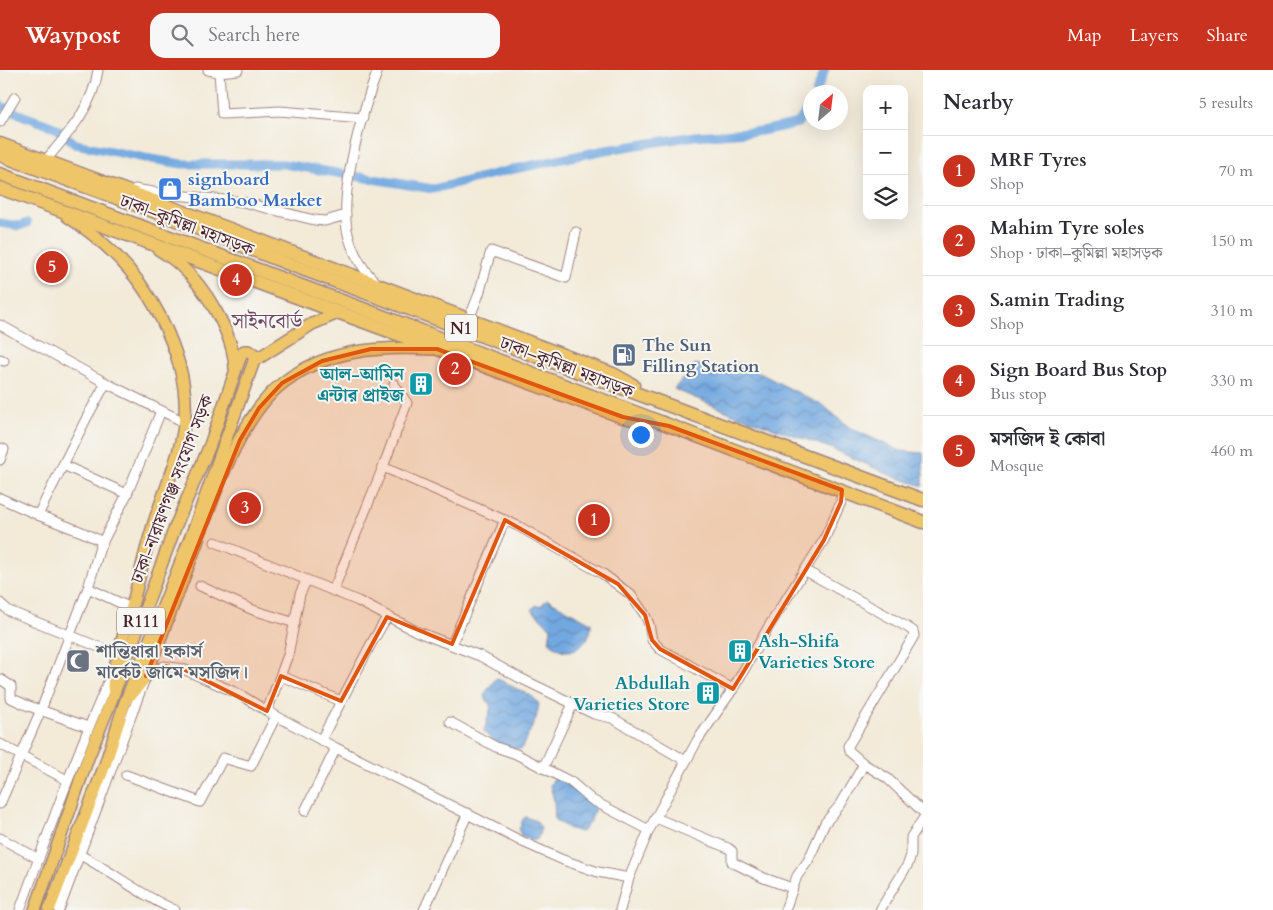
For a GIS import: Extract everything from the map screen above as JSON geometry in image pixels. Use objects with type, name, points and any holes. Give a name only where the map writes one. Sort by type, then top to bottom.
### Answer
[{"type":"highway","points":[[0,144],[49,156],[106,183],[613,374],[671,406]]},
{"type":"highway","name":"ঢাকা–কুমিল্লা মহাসড়ক","points":[[0,155],[303,270],[923,500]]},
{"type":"highway","name":"ঢাকা–কুমিল্লা মহাসড়ক","points":[[0,174],[379,314],[923,522]]},
{"type":"highway","points":[[0,188],[623,417],[669,426]]},
{"type":"main road","name":"R111","points":[[48,206],[78,223],[97,238],[122,262],[145,291],[157,310],[177,356],[185,399],[180,445],[150,533],[114,669],[112,701]]},
{"type":"main road","points":[[149,242],[180,265],[195,280],[208,299],[226,333],[235,373]]},
{"type":"main road","points":[[254,361],[312,324],[338,313]]},
{"type":"main road","name":"R111","points":[[124,705],[146,676],[226,467],[248,425],[269,396],[282,383],[297,374],[322,361],[342,354],[386,348],[437,349]]},
{"type":"main road","name":"ঢাকা-নারায়ণগঞ্জ সংযোগ সড়ক","points":[[35,910],[88,758],[112,701],[176,525],[210,445],[241,355],[244,351],[248,351],[254,354],[254,361],[247,382],[193,531],[124,705],[105,765],[49,910]]},
{"type":"street","points":[[49,156],[77,123],[88,101],[98,70]]},
{"type":"street","points":[[208,70],[219,72],[238,70]]},
{"type":"street","points":[[378,70],[371,88],[353,155],[346,199],[346,222],[358,259],[367,273],[380,285]]},
{"type":"street","points":[[219,72],[222,114],[280,110],[363,118]]},
{"type":"street","points":[[0,122],[15,97]]},
{"type":"street","points":[[106,183],[158,193],[243,202],[314,220],[325,221],[346,215]]},
{"type":"street","points":[[469,319],[479,294],[491,251],[566,278],[576,232]]},
{"type":"street","points":[[0,326],[106,383],[184,422]]},
{"type":"street","points":[[38,515],[87,416],[106,383]]},
{"type":"street","points":[[333,590],[384,466],[407,403],[394,384]]},
{"type":"street","points":[[0,804],[41,710],[88,588],[103,542],[127,494],[161,411]]},
{"type":"street","points":[[0,448],[4,449],[0,460]]},
{"type":"street","points":[[63,465],[127,494]]},
{"type":"street","points":[[384,466],[505,520],[603,574],[631,595],[645,615],[652,640],[660,649],[733,689]]},
{"type":"street","points":[[620,910],[629,878],[649,830],[705,728],[733,689],[769,626],[824,540],[841,502],[842,490]]},
{"type":"street","points":[[0,498],[103,542]]},
{"type":"street","points":[[452,644],[505,520]]},
{"type":"street","points":[[215,542],[306,581],[333,590],[418,632],[480,656],[594,714],[612,718],[686,761]]},
{"type":"street","points":[[804,570],[851,594],[913,631],[914,636],[911,642],[848,746],[849,751],[864,764],[887,778],[923,812]]},
{"type":"street","points":[[268,711],[288,655],[296,623],[300,594],[306,581]]},
{"type":"street","points":[[200,586],[253,610],[296,623]]},
{"type":"street","points":[[88,588],[131,608]]},
{"type":"street","points":[[0,604],[8,611],[119,655]]},
{"type":"street","points":[[321,740],[387,617]]},
{"type":"street","points":[[59,910],[146,676],[164,666],[183,669],[240,694],[276,716],[336,748],[517,839],[563,860],[598,872],[629,878]]},
{"type":"street","points":[[20,910],[67,780],[114,669]]},
{"type":"street","points":[[281,676],[341,701]]},
{"type":"street","points":[[0,679],[10,686],[11,698],[88,727]]},
{"type":"street","points":[[543,768],[573,704]]},
{"type":"street","points":[[126,775],[200,802],[223,758],[251,766],[276,716]]},
{"type":"street","points":[[450,722],[496,747],[516,754],[571,782],[592,800],[649,830]]},
{"type":"street","points":[[0,744],[67,780]]},
{"type":"street","points":[[305,811],[336,748]]},
{"type":"street","points":[[785,910],[797,876],[808,861],[826,823],[864,764]]},
{"type":"street","points":[[424,910],[468,813]]},
{"type":"street","points":[[656,818],[728,848],[732,852],[732,862],[764,878],[792,888]]},
{"type":"street","points":[[880,910],[908,864],[911,855],[911,837],[923,819]]},
{"type":"street","points":[[0,838],[38,859]]},
{"type":"street","points":[[80,854],[175,910]]},
{"type":"highlighted area","points":[[371,349],[437,349],[623,417],[669,426],[842,490],[841,502],[824,540],[733,689],[660,649],[652,640],[645,615],[618,584],[505,520],[452,644],[387,617],[341,701],[281,676],[267,711],[183,669],[164,666],[146,676],[240,440],[259,408],[282,383],[322,361]]},
{"type":"water","points":[[740,363],[824,406],[850,428],[901,451],[923,453],[923,486],[892,476],[833,449],[733,414],[674,389],[695,364],[726,371]]},
{"type":"water","points":[[547,599],[591,623],[588,638],[581,646],[564,651],[549,642],[551,628],[532,610],[535,606],[542,605]]},
{"type":"water","points":[[496,678],[533,697],[539,704],[536,719],[521,749],[510,748],[500,744],[491,739],[484,731],[491,707],[484,695]]},
{"type":"water","points":[[554,778],[577,790],[595,808],[591,820],[582,832],[569,829],[555,820],[554,801],[550,785]]},
{"type":"water","points":[[526,817],[536,821],[541,828],[538,838],[534,841],[521,836],[519,830],[523,819]]},
{"type":"waterway","points":[[819,85],[825,70]]},
{"type":"waterway","points":[[0,105],[54,127],[76,144],[145,158],[182,164],[283,164],[433,189],[600,151],[695,136],[762,131],[798,123],[803,116]]},
{"type":"waterway","points":[[0,223],[19,226],[27,223]]},
{"type":"place","name":"signboard Bamboo Market","points":[[170,189]]},
{"type":"place","name":"মসজিদ ই কোবা","points":[[52,267]]},
{"type":"place","name":"Sign Board Bus Stop","points":[[236,280]]},
{"type":"place","name":"The Sun Filling Station","points":[[624,355]]},
{"type":"place","name":"Mahim Tyre soles","points":[[455,369]]},
{"type":"place","name":"আল-আমিন এন্টার প্রাইজ","points":[[421,384]]},
{"type":"place","name":"S.amin Trading","points":[[245,508]]},
{"type":"place","name":"MRF Tyres","points":[[594,520]]},
{"type":"place","name":"Ash-Shifa Varieties Store","points":[[740,651]]},
{"type":"place","name":"শান্তিধারা হকার্স মার্কেট জামে মসজিদ।","points":[[78,661]]},
{"type":"place","name":"Abdullah Varieties Store","points":[[708,693]]},
{"type":"district","name":"সাইনবোর্ড","points":[[267,321]]}]
